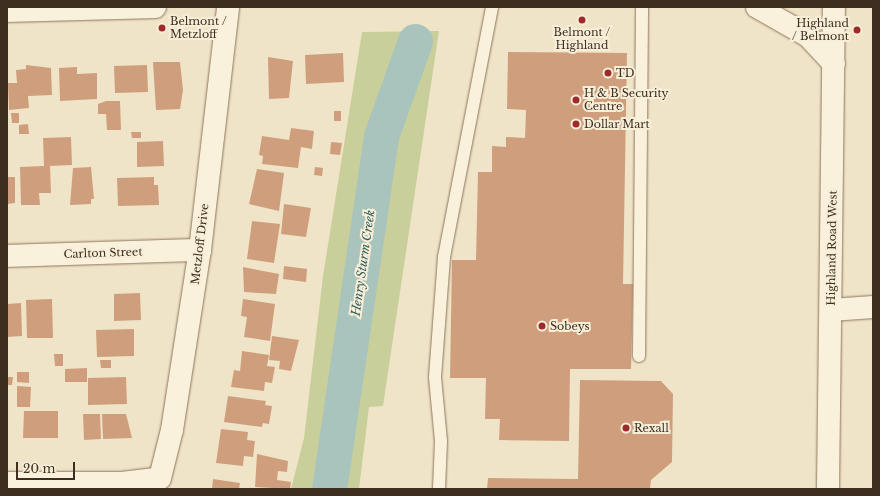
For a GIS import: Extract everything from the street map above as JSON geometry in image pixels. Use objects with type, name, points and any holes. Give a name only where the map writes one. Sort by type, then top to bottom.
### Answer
[{"type":"street","points":[[7,10],[155,7]]},
{"type":"street","name":"Metzloff Drive","points":[[7,483],[122,483],[160,478],[172,430],[200,250],[228,7]]},
{"type":"street","points":[[757,7],[802,31],[834,64]]},
{"type":"street","name":"Highland Road West","points":[[828,489],[834,7]]},
{"type":"street","name":"Carlton Street","points":[[7,256],[200,250]]},
{"type":"street","points":[[831,310],[873,307]]},
{"type":"lane","points":[[439,489],[441,441],[434,377],[444,257],[492,7]]},
{"type":"lane","points":[[639,356],[642,7]]},
{"type":"green space","points":[[439,31],[383,406],[369,407],[359,489],[291,489],[304,438],[323,276],[362,32]]},
{"type":"building","name":"Sobeys","points":[[508,52],[627,53],[623,284],[633,284],[631,369],[570,369],[569,441],[499,440],[500,419],[485,419],[486,378],[450,378],[452,260],[476,260],[478,172],[492,172],[492,146],[506,147],[506,137],[525,138],[526,110],[507,109]]},
{"type":"building","points":[[343,53],[344,82],[306,84],[305,55]]},
{"type":"building","points":[[268,57],[293,61],[289,98],[269,99]]},
{"type":"building","points":[[153,62],[180,62],[183,90],[180,109],[156,110]]},
{"type":"building","points":[[26,65],[51,68],[52,95],[28,96],[29,108],[9,110],[8,83],[17,83],[16,70],[26,69]]},
{"type":"building","points":[[147,65],[148,92],[115,93],[114,66]]},
{"type":"building","points":[[77,67],[77,74],[97,73],[97,99],[60,101],[59,68]]},
{"type":"building","points":[[106,101],[120,101],[121,130],[107,130],[106,114],[98,114],[98,104]]},
{"type":"building","points":[[334,111],[341,111],[341,121],[334,121]]},
{"type":"building","points":[[11,113],[19,113],[19,123],[12,123]]},
{"type":"building","points":[[28,124],[29,134],[19,134],[19,125]]},
{"type":"building","points":[[291,128],[314,131],[312,149],[301,147],[298,168],[262,164],[263,156],[259,155],[262,136],[289,140]]},
{"type":"building","points":[[131,132],[141,132],[141,138],[132,138]]},
{"type":"building","points":[[71,137],[72,165],[50,166],[51,193],[39,193],[40,205],[21,205],[20,167],[44,166],[43,138]]},
{"type":"building","points":[[163,141],[164,166],[137,167],[137,142]]},
{"type":"building","points":[[331,142],[342,143],[340,155],[330,154]]},
{"type":"building","points":[[91,167],[94,199],[91,199],[91,204],[70,205],[73,168]]},
{"type":"building","points":[[315,167],[323,168],[322,176],[314,175]]},
{"type":"building","points":[[257,169],[284,173],[279,211],[249,204]]},
{"type":"building","points":[[7,177],[15,177],[15,203],[7,204]]},
{"type":"building","points":[[154,177],[154,185],[158,185],[159,205],[118,206],[117,178]]},
{"type":"building","points":[[284,204],[311,208],[306,237],[281,234]]},
{"type":"building","points":[[252,221],[280,224],[274,263],[247,259]]},
{"type":"building","points":[[284,266],[307,269],[306,282],[283,279]]},
{"type":"building","points":[[243,267],[279,274],[276,294],[244,292]]},
{"type":"building","points":[[140,293],[141,320],[114,321],[114,294]]},
{"type":"building","points":[[52,299],[53,338],[27,338],[26,300]]},
{"type":"building","points":[[243,299],[275,304],[270,341],[244,337],[247,317],[241,316]]},
{"type":"building","points":[[21,303],[22,336],[7,337],[7,304]]},
{"type":"building","points":[[134,329],[134,356],[97,357],[96,330]]},
{"type":"building","points":[[272,336],[299,340],[291,371],[279,369],[280,361],[269,360]]},
{"type":"building","points":[[242,351],[269,355],[267,366],[275,367],[272,383],[265,382],[264,391],[231,387],[234,370],[240,371]]},
{"type":"building","points":[[54,354],[63,354],[63,366],[55,366]]},
{"type":"building","points":[[100,360],[111,360],[111,368],[101,368]]},
{"type":"building","points":[[87,368],[87,382],[65,382],[65,369]]},
{"type":"building","points":[[17,372],[29,372],[29,383],[17,382]]},
{"type":"building","points":[[7,377],[13,377],[12,385],[7,385]]},
{"type":"building","points":[[126,377],[127,404],[88,405],[88,378]]},
{"type":"building","name":"Rexall","points":[[580,380],[661,381],[673,394],[672,462],[651,480],[650,489],[487,489],[488,478],[578,479]]},
{"type":"building","points":[[17,386],[31,387],[30,407],[17,407]]},
{"type":"building","points":[[228,396],[266,401],[265,405],[272,406],[269,424],[263,423],[262,427],[224,422]]},
{"type":"building","points":[[24,411],[58,411],[58,438],[23,438]]},
{"type":"building","points":[[83,414],[100,414],[101,439],[84,440]]},
{"type":"building","points":[[102,414],[126,414],[132,438],[103,439]]},
{"type":"building","points":[[221,429],[248,432],[247,440],[255,441],[253,457],[244,456],[243,466],[216,463]]},
{"type":"building","points":[[257,454],[288,461],[287,472],[278,471],[277,480],[291,482],[290,489],[255,487]]},
{"type":"building","points":[[213,479],[240,483],[239,489],[212,489]]},
{"type":"waterway","name":"Henry Sturm Creek","points":[[329,489],[381,136],[415,41]]},
{"type":"place","name":"Belmont / Highland","points":[[582,20]]},
{"type":"place","name":"Belmont / Metzloff","points":[[162,28]]},
{"type":"place","name":"Highland / Belmont","points":[[857,30]]},
{"type":"place","name":"TD","points":[[608,73]]},
{"type":"place","name":"H & B Security Centre","points":[[576,100]]},
{"type":"place","name":"Dollar Mart","points":[[576,124]]},
{"type":"place","name":"Sobeys","points":[[542,326]]},
{"type":"place","name":"Rexall","points":[[626,428]]}]
